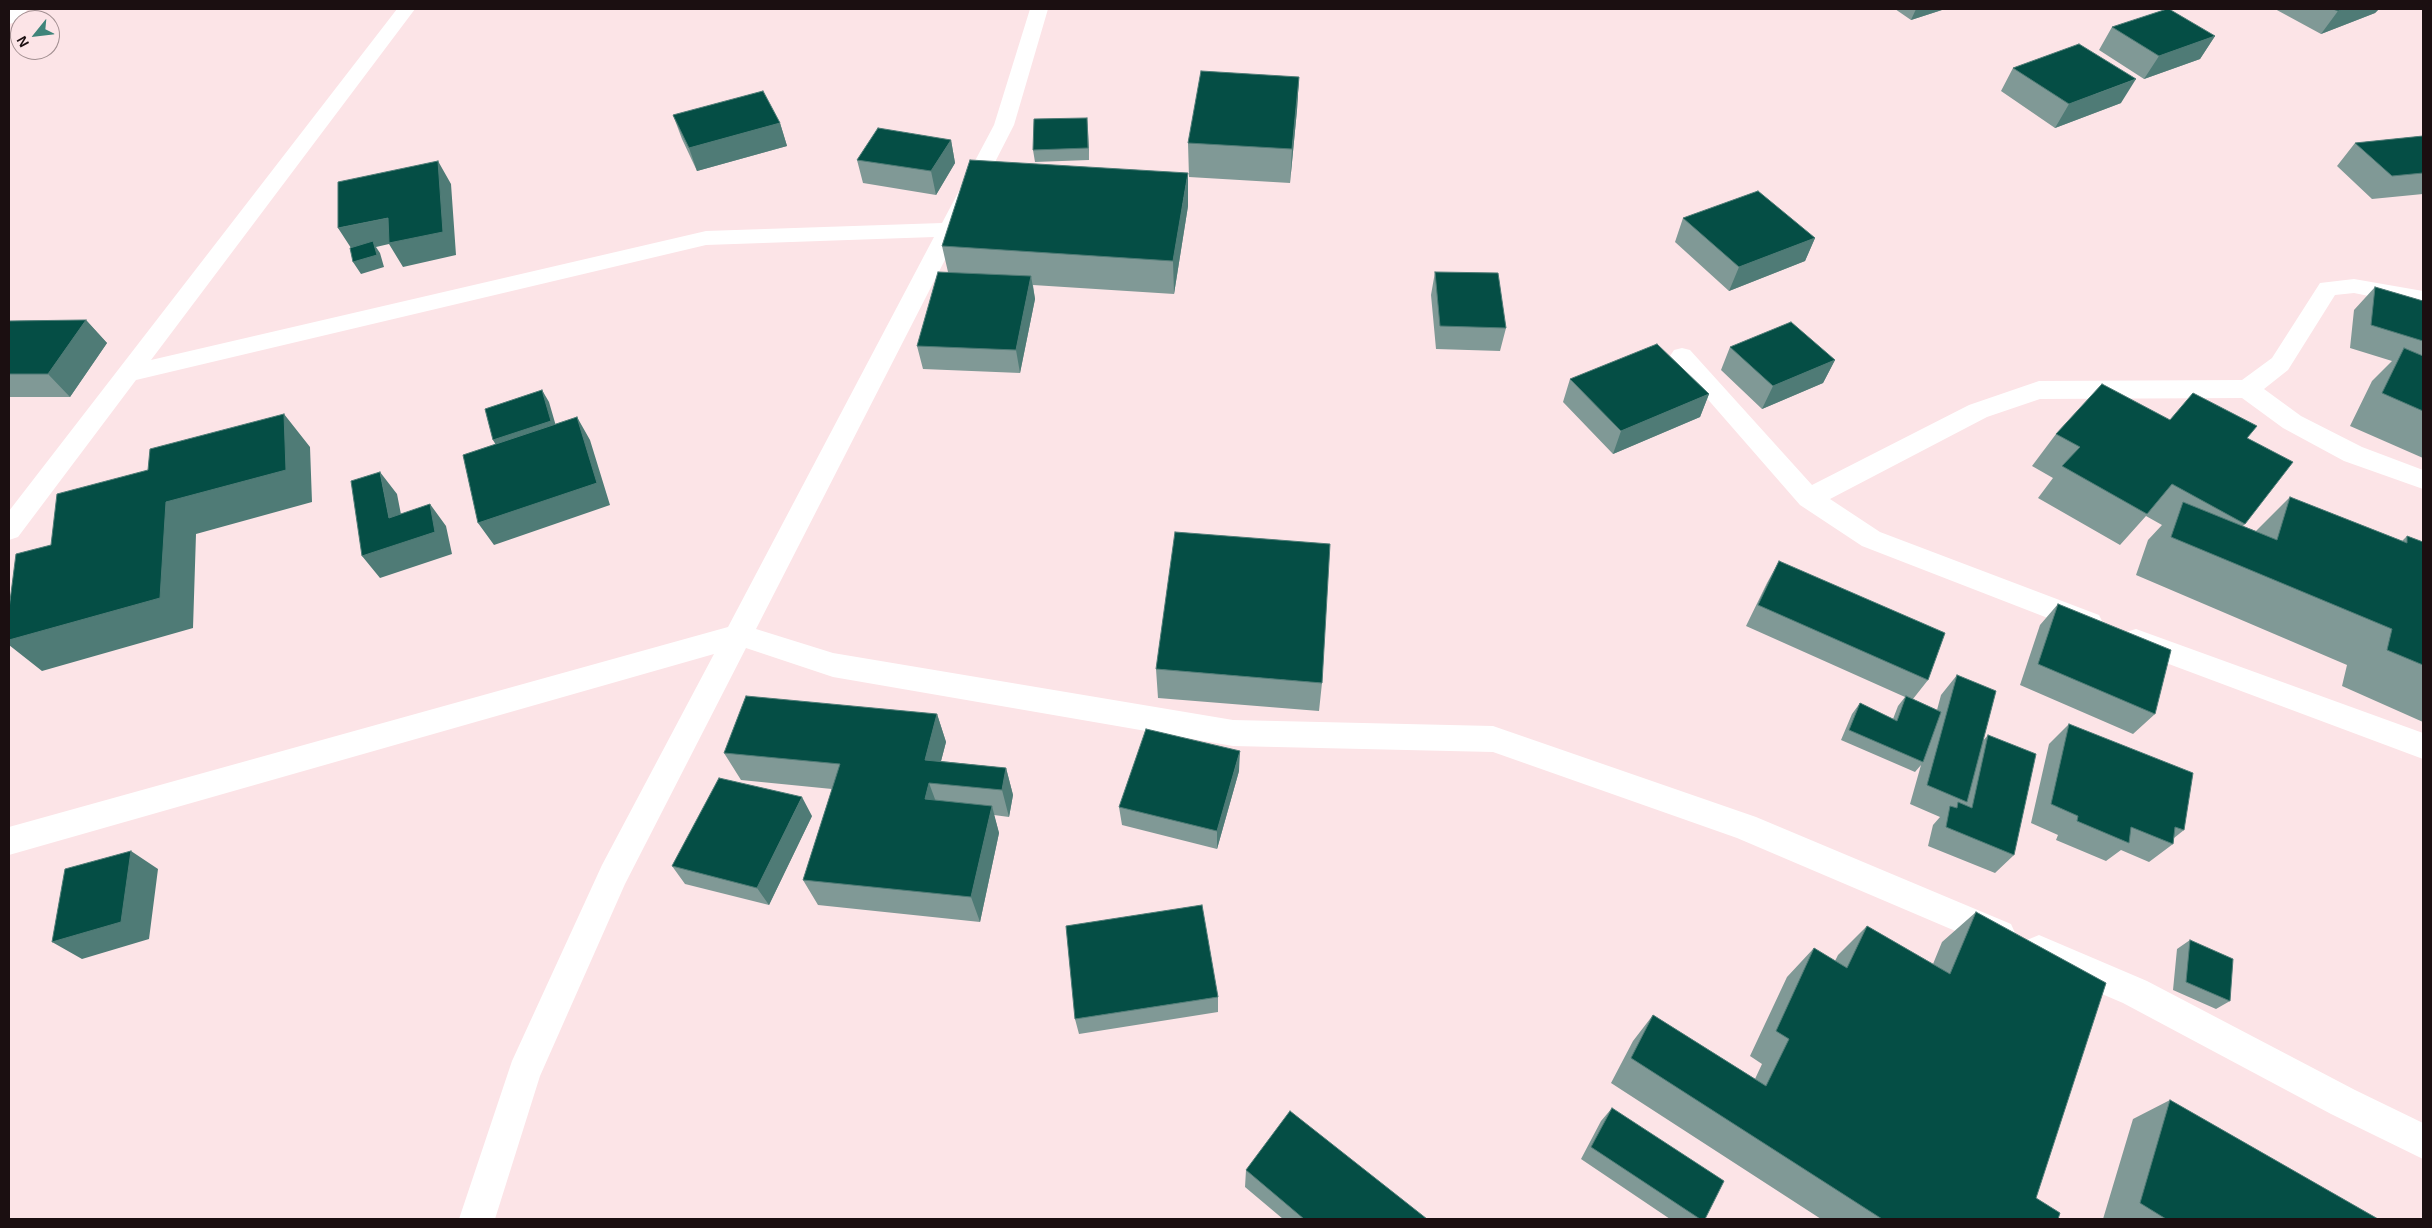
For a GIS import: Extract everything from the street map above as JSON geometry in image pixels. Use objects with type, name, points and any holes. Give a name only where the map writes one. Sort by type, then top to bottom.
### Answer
[{"type":"street","points":[[9,18],[19,9]]},
{"type":"street","points":[[9,530],[406,9]]},
{"type":"street","points":[[477,1219],[528,1064],[613,875],[1004,125],[1040,9]]},
{"type":"street","points":[[128,374],[706,238],[949,230]]},
{"type":"street","points":[[2246,389],[2280,364],[2328,288],[2354,286],[2423,299]]},
{"type":"street","points":[[1682,356],[1809,498],[1871,539],[2074,617],[2423,746]]},
{"type":"street","points":[[1809,498],[1978,411],[2039,390],[2246,389],[2292,422],[2353,454],[2423,480]]},
{"type":"street","points":[[9,840],[739,635],[833,665],[1232,733],[1494,739],[1745,827],[2135,992],[2343,1102],[2423,1141]]},
{"type":"building","points":[[2167,9],[2215,36],[2159,56],[2112,27]]},
{"type":"building","points":[[2079,44],[2136,79],[2069,104],[2013,68]]},
{"type":"building","points":[[1201,71],[1299,77],[1292,149],[1188,143]]},
{"type":"building","points":[[763,91],[780,123],[689,148],[673,115]]},
{"type":"building","points":[[1087,118],[1088,148],[1033,150],[1034,119]]},
{"type":"building","points":[[878,128],[951,140],[931,171],[857,160]]},
{"type":"building","points":[[2423,136],[2423,173],[2392,176],[2355,143]]},
{"type":"building","points":[[970,160],[1188,173],[1173,261],[942,246]]},
{"type":"building","points":[[438,161],[443,232],[389,243],[388,218],[338,228],[338,182]]},
{"type":"building","points":[[1758,191],[1815,238],[1739,267],[1683,218]]},
{"type":"building","points":[[373,241],[377,255],[353,262],[350,248]]},
{"type":"building","points":[[938,272],[1031,276],[1016,350],[917,346]]},
{"type":"building","points":[[1435,272],[1498,273],[1506,328],[1440,326]]},
{"type":"building","points":[[2375,287],[2423,301],[2423,341],[2371,325]]},
{"type":"building","points":[[86,320],[48,374],[9,374],[9,321]]},
{"type":"building","points":[[1791,322],[1835,360],[1773,386],[1730,347]]},
{"type":"building","points":[[1657,344],[1709,394],[1621,431],[1570,379]]},
{"type":"building","points":[[2404,348],[2423,356],[2423,411],[2382,393]]},
{"type":"building","points":[[2102,384],[2170,420],[2193,393],[2257,426],[2247,438],[2293,462],[2245,524],[2172,484],[2147,514],[2062,466],[2080,447],[2056,434]]},
{"type":"building","points":[[542,390],[551,421],[493,440],[485,409]]},
{"type":"building","points":[[284,414],[286,470],[166,502],[160,598],[9,640],[9,609],[16,554],[51,545],[57,494],[148,470],[150,449]]},
{"type":"building","points":[[577,417],[597,483],[478,523],[463,455]]},
{"type":"building","points":[[380,472],[389,518],[430,504],[435,532],[362,556],[351,481]]},
{"type":"building","points":[[2290,497],[2407,543],[2407,536],[2423,542],[2423,665],[2387,650],[2392,629],[2171,537],[2183,502],[2277,540]]},
{"type":"building","points":[[1175,532],[1330,544],[1322,683],[1156,669]]},
{"type":"building","points":[[1779,561],[1945,633],[1928,680],[1758,605]]},
{"type":"building","points":[[2058,604],[2171,650],[2155,714],[2038,664]]},
{"type":"building","points":[[1957,675],[1996,691],[1967,802],[1927,785]]},
{"type":"building","points":[[746,696],[937,714],[925,760],[1006,768],[1002,790],[929,783],[925,799],[992,806],[971,897],[803,880],[840,764],[724,753]]},
{"type":"building","points":[[1906,696],[1941,712],[1923,762],[1849,730],[1860,703],[1897,721]]},
{"type":"building","points":[[2069,724],[2193,773],[2184,830],[2175,827],[2173,844],[2131,827],[2129,843],[2077,821],[2078,816],[2051,804]]},
{"type":"building","points":[[1146,729],[1240,751],[1217,831],[1119,807]]},
{"type":"building","points":[[1988,735],[2036,754],[2014,855],[1946,827],[1950,806],[1957,808],[1958,802],[1972,808]]},
{"type":"building","points":[[719,778],[802,797],[757,888],[672,866]]},
{"type":"building","points":[[131,851],[121,922],[52,942],[65,869]]},
{"type":"building","points":[[1202,905],[1218,997],[1075,1019],[1066,926]]},
{"type":"building","points":[[1976,912],[2106,983],[2036,1198],[2060,1213],[2058,1219],[1882,1219],[1631,1058],[1653,1015],[1766,1086],[1789,1039],[1776,1031],[1814,948],[1847,968],[1867,926],[1950,974]]},
{"type":"building","points":[[2190,940],[2233,959],[2230,1001],[2186,982]]},
{"type":"building","points":[[2170,1100],[2378,1219],[2166,1219],[2140,1203]]},
{"type":"building","points":[[1612,1108],[1724,1181],[1705,1219],[1700,1219],[1591,1147]]},
{"type":"building","points":[[1290,1111],[1427,1219],[1304,1219],[1246,1170]]}]
